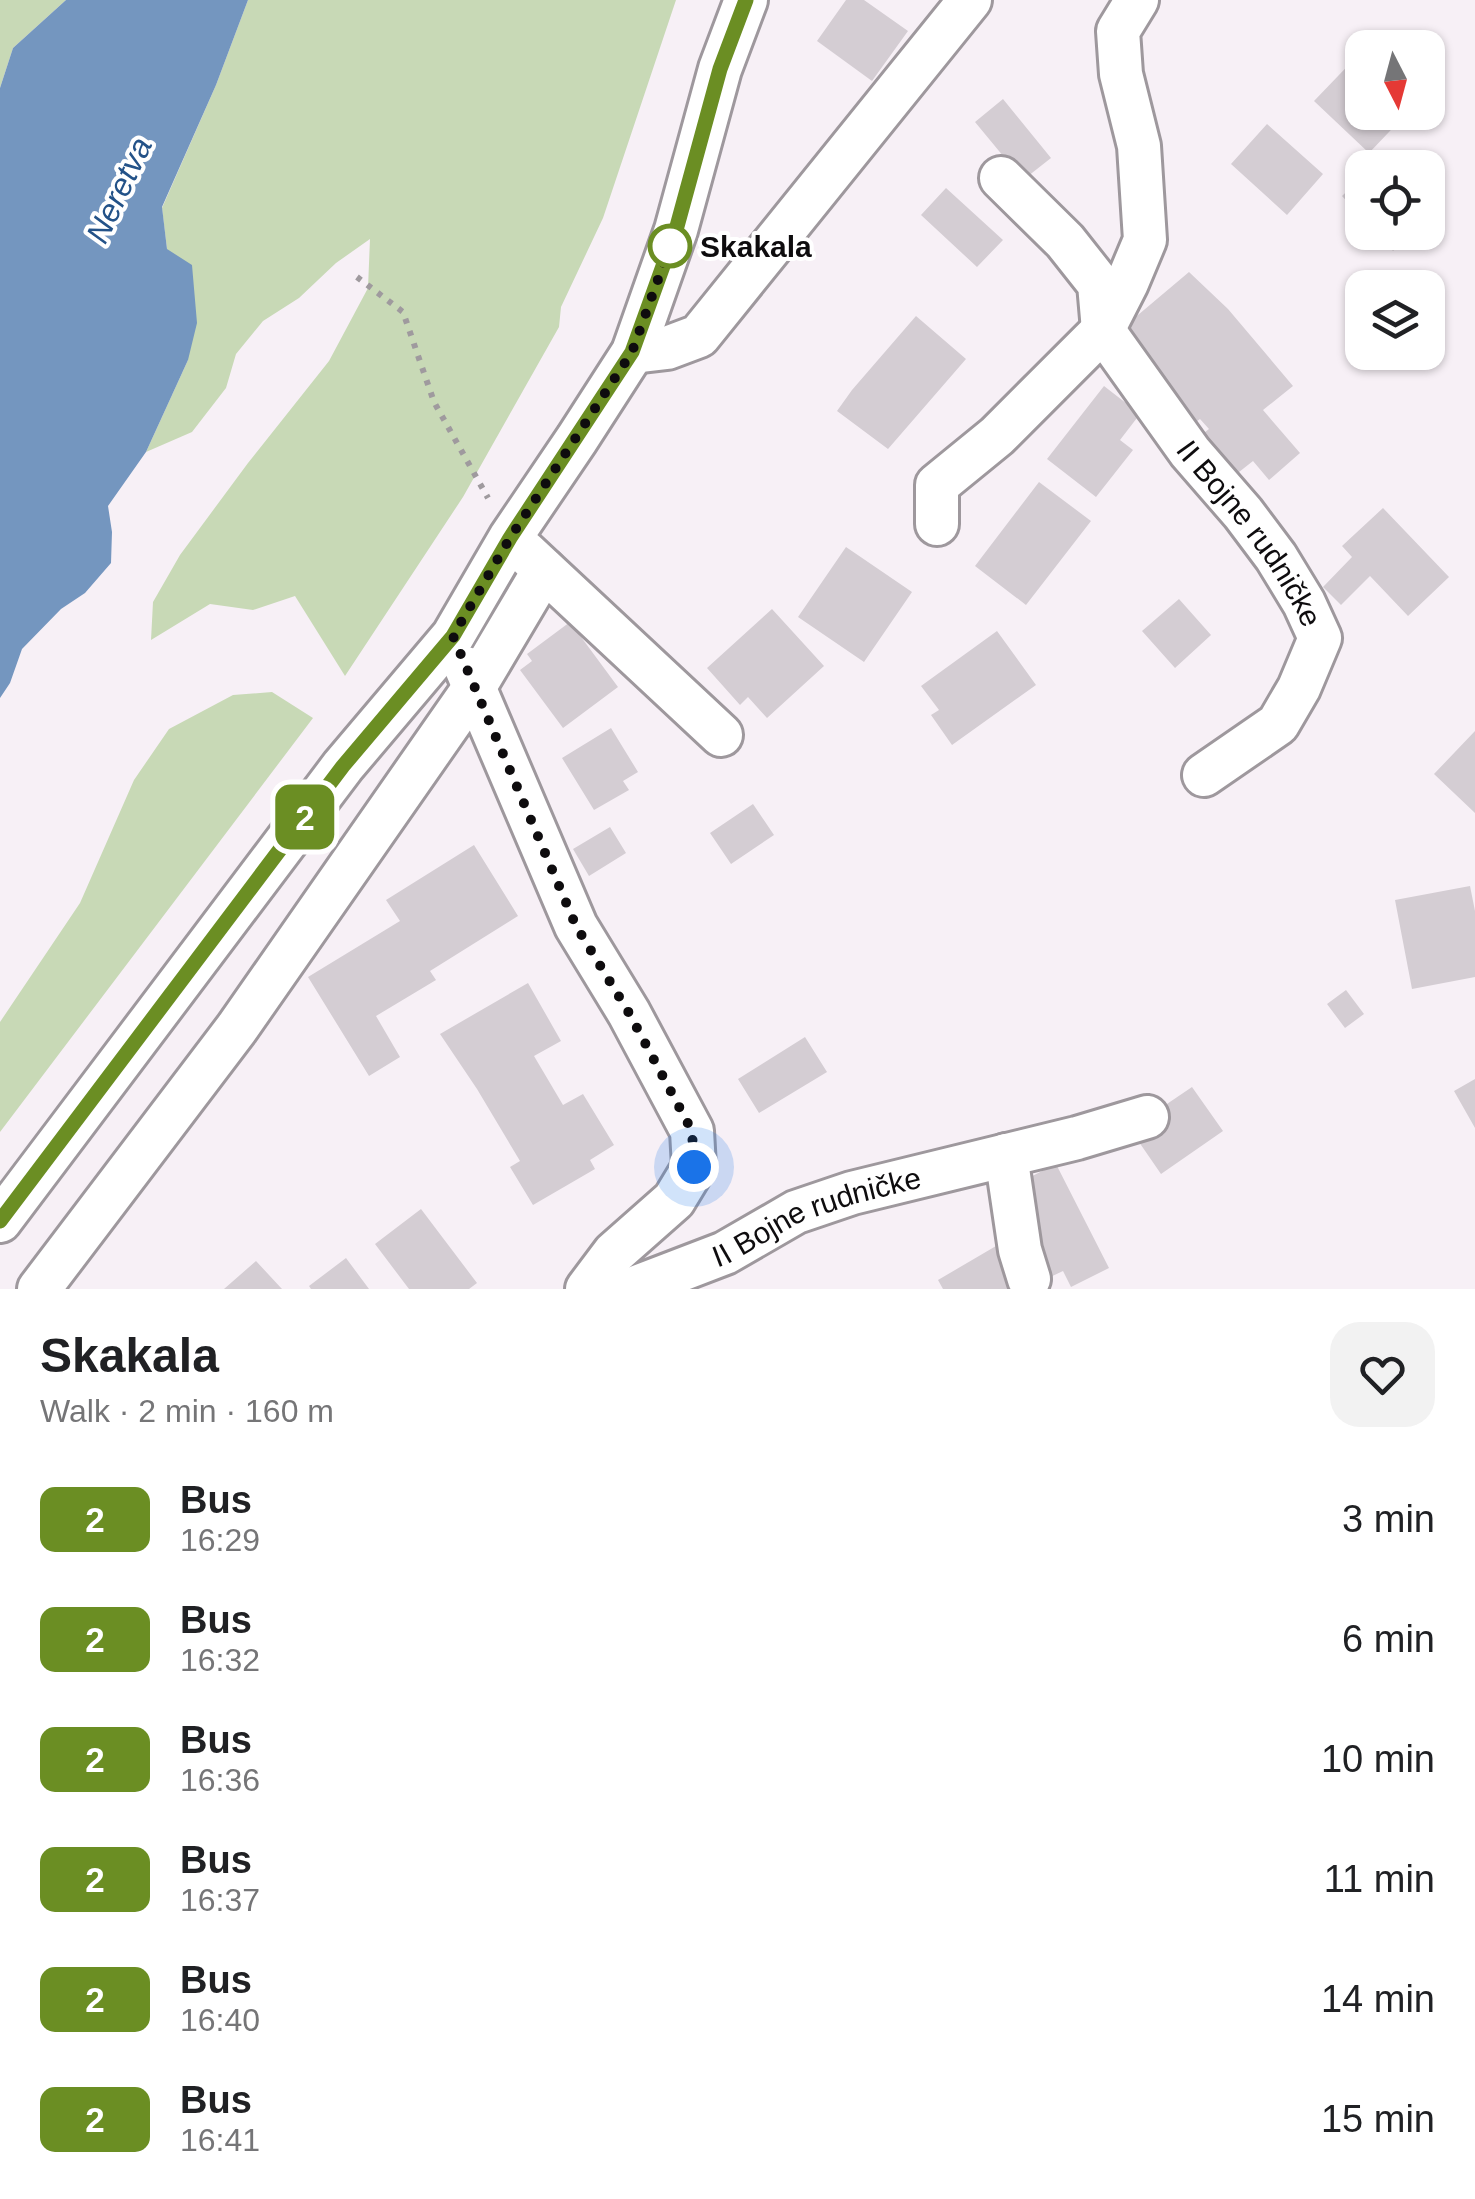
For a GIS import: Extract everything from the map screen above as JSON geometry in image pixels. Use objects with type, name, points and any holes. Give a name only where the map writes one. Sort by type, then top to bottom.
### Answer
[{"type":"street","points":[[0,1221],[343,766],[453,636],[510,538],[632,352],[676,230],[720,69],[746,0]]},
{"type":"street","points":[[632,352],[667,348],[699,336],[970,0]]},
{"type":"street","points":[[937,524],[936,485],[997,436],[1103,330],[1145,240],[1139,146],[1122,74],[1118,31],[1137,0]]},
{"type":"street","name":"II Bojne rudničke","points":[[1001,178],[1065,241],[1099,284],[1103,330],[1190,452],[1276,557],[1304,602],[1320,638],[1299,688],[1278,724],[1204,775]]},
{"type":"street","points":[[510,538],[721,734]]},
{"type":"street","points":[[39,1289],[236,1028],[474,688],[544,570]]},
{"type":"street","points":[[453,636],[576,926],[629,1013],[692,1131],[694,1167],[674,1200],[614,1254],[587,1289]]},
{"type":"street","name":"II Bojne rudničke","points":[[631,1289],[725,1253],[796,1212],[1148,1117]]},
{"type":"street","points":[[1006,1155],[1020,1250],[1029,1279]]},
{"type":"path","points":[[357,277],[403,312],[434,402],[510,538]]},
{"type":"green space","points":[[0,0],[66,0],[13,48],[0,88]]},
{"type":"green space","points":[[248,0],[676,0],[603,218],[561,307],[559,327],[463,497],[345,676],[295,596],[253,610],[210,604],[151,640],[153,602],[180,555],[329,361],[368,288],[370,239],[336,263],[299,298],[263,321],[236,354],[226,388],[192,432],[146,452],[188,360],[162,208]]},
{"type":"green space","points":[[272,692],[313,718],[0,1132],[0,1022],[80,903],[134,780],[169,729],[233,695]]},
{"type":"water","name":"Neretva","points":[[66,0],[248,0],[216,85],[162,207],[167,249],[192,265],[197,323],[188,360],[146,452],[108,506],[111,563],[85,593],[61,609],[22,649],[0,698],[0,88],[13,48]]},
{"type":"building","points":[[846,0],[864,0],[908,31],[872,81],[817,41]]},
{"type":"building","points":[[1345,69],[1345,130],[1391,130],[1372,150],[1366,150],[1314,101]]},
{"type":"building","points":[[1003,99],[1051,158],[1023,180],[975,122]]},
{"type":"building","points":[[1267,124],[1323,174],[1287,215],[1231,164]]},
{"type":"building","points":[[946,188],[1003,240],[977,267],[921,215]]},
{"type":"building","points":[[1189,272],[1228,309],[1293,386],[1263,410],[1300,453],[1269,480],[1253,461],[1234,476],[1200,436],[1209,429],[1200,419],[1193,424],[1119,331]]},
{"type":"building","points":[[916,316],[966,359],[888,449],[837,411]]},
{"type":"building","points":[[1104,386],[1140,414],[1120,440],[1133,450],[1096,497],[1047,459]]},
{"type":"building","points":[[1039,482],[1091,521],[1026,605],[975,566]]},
{"type":"building","points":[[1383,508],[1449,577],[1408,616],[1370,576],[1341,605],[1323,587],[1352,557],[1342,546]]},
{"type":"building","points":[[846,547],[912,592],[864,662],[798,617]]},
{"type":"building","points":[[1179,599],[1211,635],[1175,668],[1142,631]]},
{"type":"building","points":[[772,609],[824,666],[767,718],[748,697],[740,705],[707,668]]},
{"type":"building","points":[[570,622],[618,687],[563,728],[520,670],[532,661],[527,654]]},
{"type":"building","points":[[997,631],[1036,685],[952,745],[931,715],[939,710],[921,686]]},
{"type":"building","points":[[611,728],[638,772],[623,781],[629,790],[594,810],[562,758]]},
{"type":"building","points":[[1475,731],[1475,813],[1434,774]]},
{"type":"building","points":[[753,804],[774,835],[731,864],[710,833]]},
{"type":"building","points":[[610,827],[626,853],[589,876],[573,849]]},
{"type":"building","points":[[474,845],[518,916],[430,971],[436,980],[376,1016],[400,1057],[369,1076],[308,977],[400,921],[386,900]]},
{"type":"building","points":[[1470,886],[1475,911],[1475,977],[1412,989],[1395,900]]},
{"type":"building","points":[[528,983],[561,1041],[534,1056],[563,1105],[583,1094],[614,1145],[590,1160],[595,1169],[533,1205],[510,1167],[520,1161],[440,1034]]},
{"type":"building","points":[[1346,990],[1364,1014],[1345,1028],[1327,1004]]},
{"type":"building","points":[[805,1037],[827,1072],[759,1113],[738,1079]]},
{"type":"building","points":[[1475,1079],[1475,1128],[1454,1091]]},
{"type":"building","points":[[1192,1087],[1223,1131],[1161,1174],[1130,1129]]},
{"type":"building","points":[[1056,1164],[1109,1268],[1071,1287],[1063,1271],[1044,1280],[999,1193]]},
{"type":"building","points":[[421,1209],[477,1283],[469,1289],[409,1289],[375,1244]]},
{"type":"building","points":[[996,1246],[1021,1289],[943,1289],[938,1280]]},
{"type":"building","points":[[346,1258],[369,1289],[311,1289],[309,1286]]},
{"type":"building","points":[[256,1261],[282,1289],[224,1289]]},
{"type":"bus line","name":"2","points":[[0,1221],[343,766],[453,636],[510,538],[632,352],[676,230],[720,69],[746,0]]},
{"type":"place","name":"Skakala","points":[[670,246]]},
{"type":"route","points":[[670,246],[632,352],[510,538],[453,636],[576,926],[629,1013],[692,1131],[694,1167]]}]
